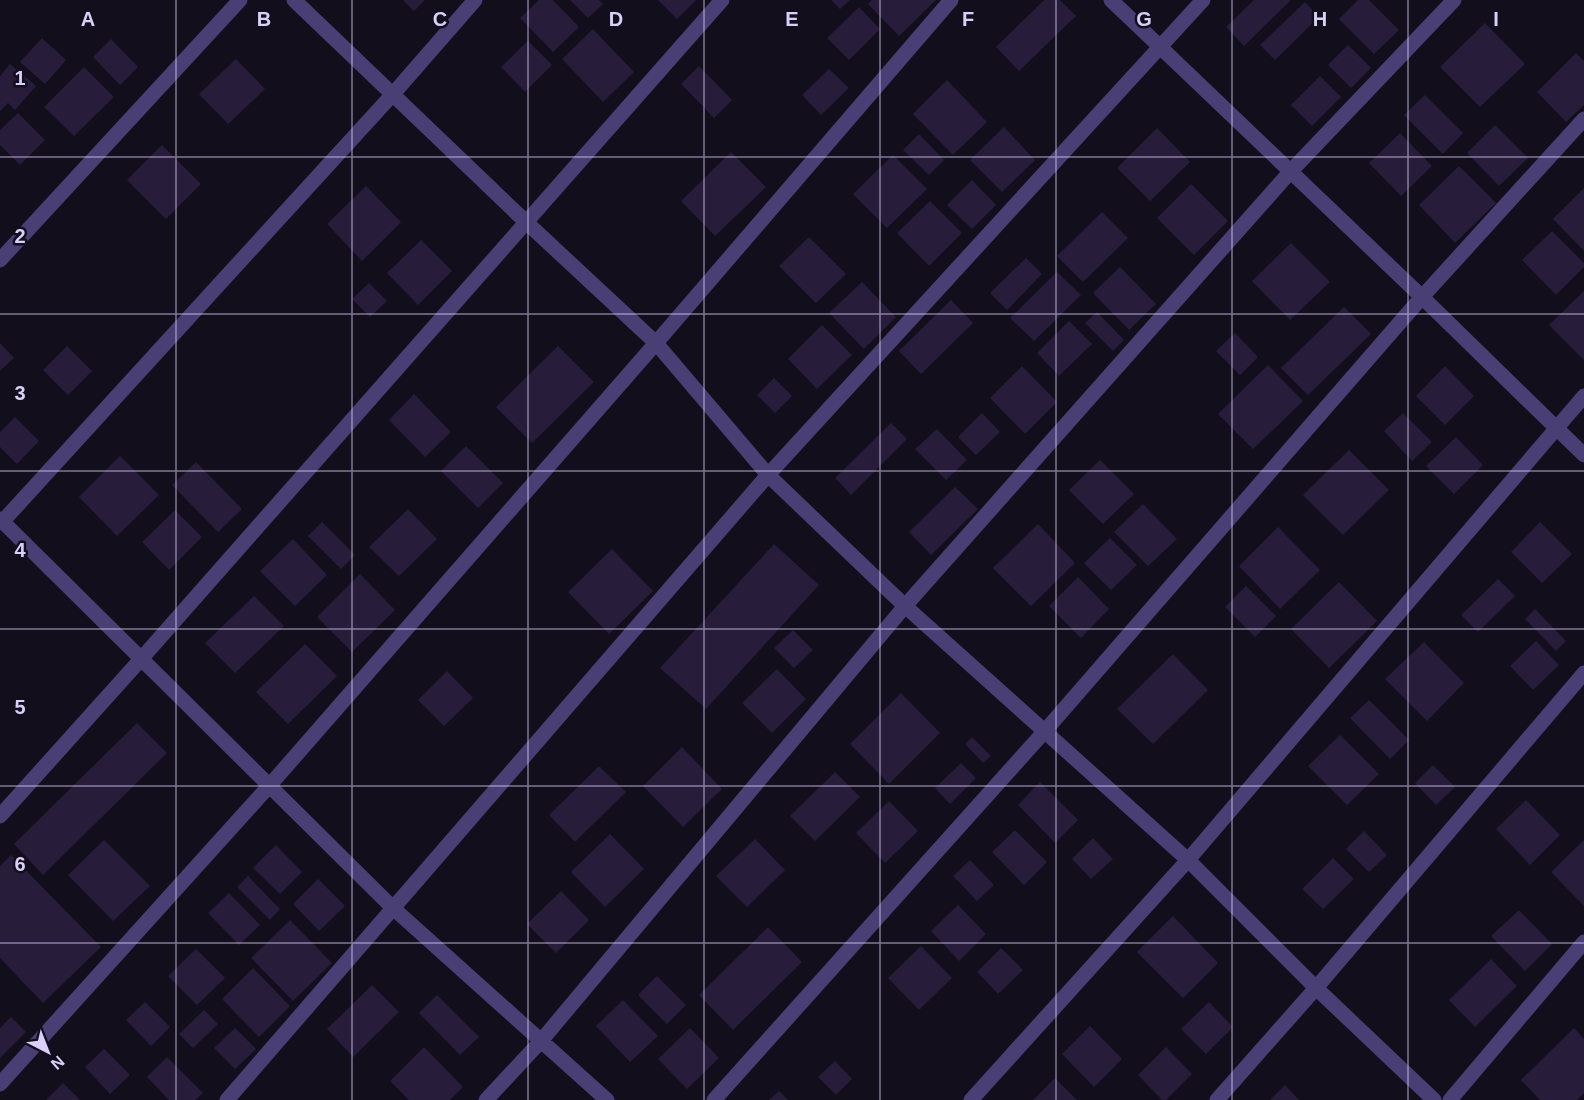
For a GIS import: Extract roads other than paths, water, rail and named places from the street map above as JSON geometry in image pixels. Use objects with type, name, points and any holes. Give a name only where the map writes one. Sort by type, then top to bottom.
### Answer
[{"type":"street","points":[[0,260],[240,0]]},
{"type":"street","points":[[294,0],[656,343],[768,475],[905,606],[1188,860],[1316,988],[1434,1100]]},
{"type":"street","points":[[476,0],[393,94],[1,520],[393,908],[607,1100]]},
{"type":"street","points":[[0,816],[722,0]]},
{"type":"street","points":[[0,1084],[270,785],[656,343],[951,0]]},
{"type":"street","points":[[1111,0],[1584,455]]},
{"type":"street","points":[[227,1100],[768,475],[1203,0]]},
{"type":"street","points":[[486,1100],[541,1041],[905,606],[1291,171],[1454,0]]},
{"type":"street","points":[[714,1100],[1044,732],[1422,297],[1584,119]]},
{"type":"street","points":[[972,1100],[1188,860],[1584,396]]},
{"type":"street","points":[[1217,1100],[1316,988],[1584,673]]},
{"type":"street","points":[[1450,1100],[1584,942]]}]
